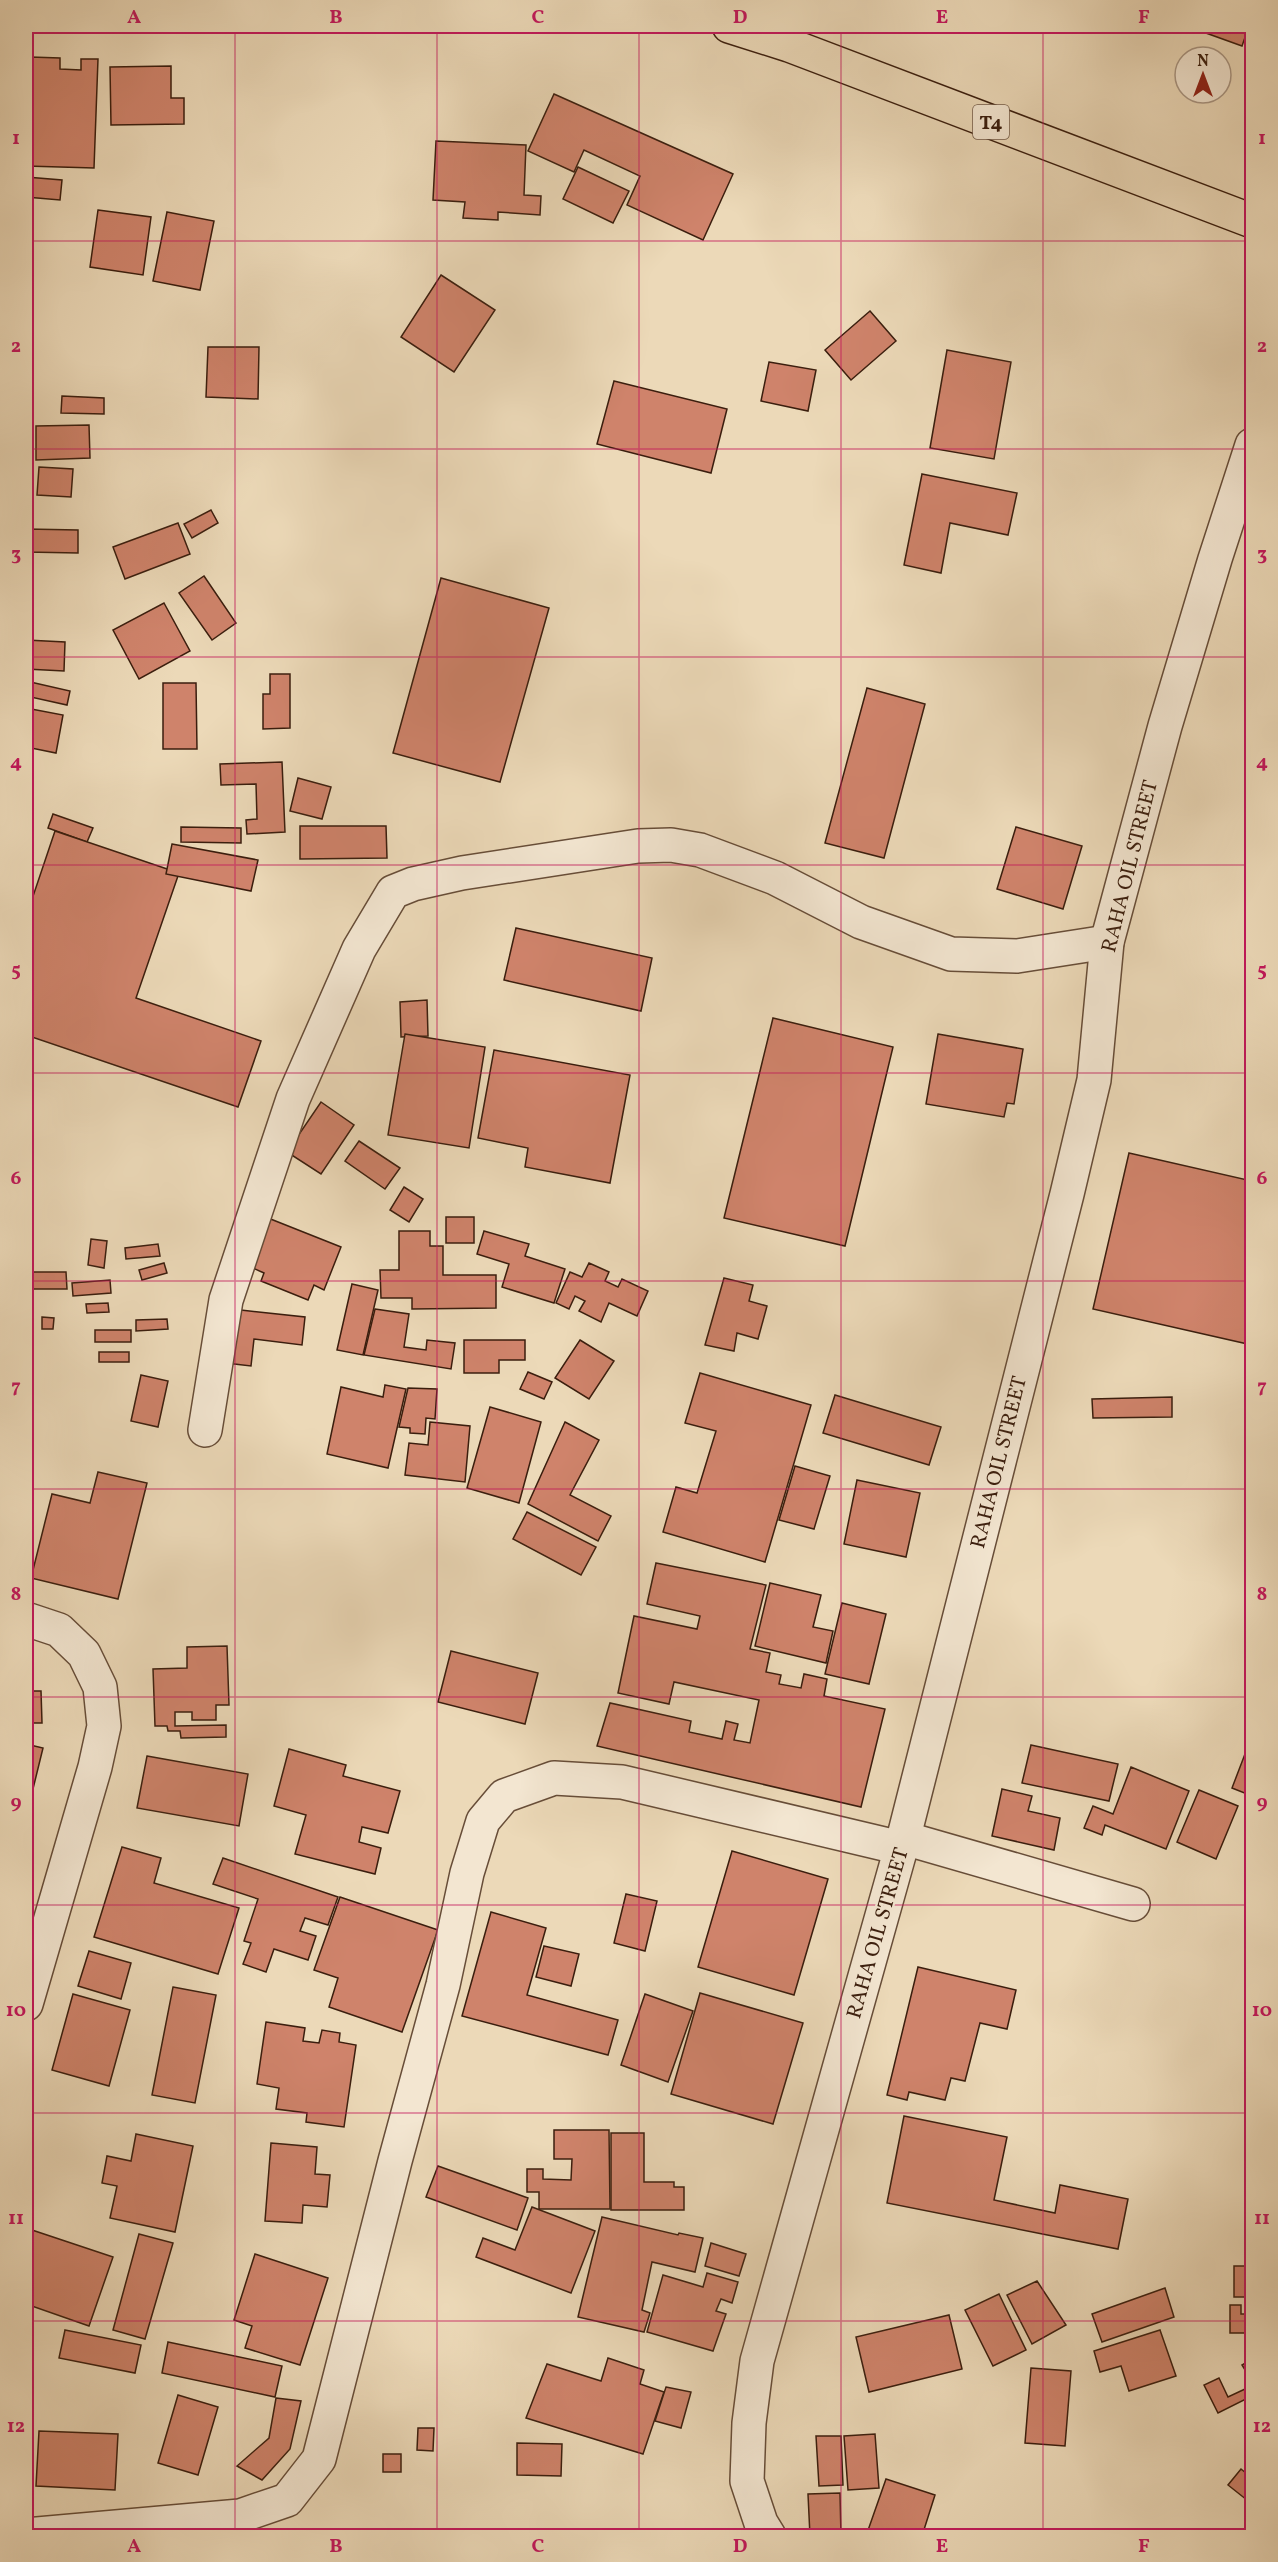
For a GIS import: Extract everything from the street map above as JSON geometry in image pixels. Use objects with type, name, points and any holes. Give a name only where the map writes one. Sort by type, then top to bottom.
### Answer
[{"type":"highway","name":"T4","points":[[729,26],[789,45],[1252,220]]},
{"type":"street","name":"RAHA OIL STREET","points":[[769,2536],[761,2523],[747,2481],[749,2423],[757,2361],[902,1843],[1094,1080],[1107,942],[1165,726],[1252,445]]},
{"type":"street","points":[[205,1430],[226,1300],[293,1099],[358,949],[393,892],[413,884],[462,873],[638,846],[671,845],[700,850],[775,878],[861,922],[951,954],[1017,956],[1107,942]]},
{"type":"street","points":[[26,1619],[59,1630],[84,1654],[100,1687],[104,1726],[95,1767],[26,2004]]},
{"type":"street","points":[[26,2535],[240,2516],[287,2500],[319,2459],[395,2161],[443,1985],[467,1873],[483,1821],[504,1796],[554,1778],[622,1782],[902,1843],[1133,1904]]},
{"type":"building","points":[[1193,26],[1249,26],[1242,46],[1192,28]]},
{"type":"building","points":[[30,57],[60,58],[60,69],[81,70],[81,59],[98,59],[94,168],[26,166]]},
{"type":"building","points":[[171,66],[171,98],[184,98],[184,124],[111,125],[110,67]]},
{"type":"building","points":[[554,94],[733,174],[703,240],[627,205],[640,176],[584,150],[574,172],[528,151]]},
{"type":"building","points":[[436,141],[526,145],[524,195],[541,196],[540,215],[498,212],[498,220],[463,218],[465,202],[433,200]]},
{"type":"building","points":[[578,167],[629,191],[613,223],[563,199]]},
{"type":"building","points":[[26,177],[62,180],[60,200],[26,197]]},
{"type":"building","points":[[98,210],[151,217],[143,275],[90,267]]},
{"type":"building","points":[[167,212],[214,221],[200,290],[153,281]]},
{"type":"building","points":[[441,275],[495,310],[454,372],[401,337]]},
{"type":"building","points":[[870,311],[896,341],[851,380],[825,350]]},
{"type":"building","points":[[208,347],[259,347],[258,399],[206,397]]},
{"type":"building","points":[[947,350],[1011,362],[994,459],[930,448]]},
{"type":"building","points":[[769,362],[816,370],[808,411],[761,401]]},
{"type":"building","points":[[614,381],[727,409],[711,473],[597,444]]},
{"type":"building","points":[[62,396],[104,398],[104,414],[61,413]]},
{"type":"building","points":[[89,425],[90,458],[36,460],[36,426]]},
{"type":"building","points":[[39,467],[73,469],[71,497],[37,495]]},
{"type":"building","points":[[922,474],[1017,493],[1008,535],[950,523],[941,573],[904,565]]},
{"type":"building","points":[[211,510],[218,523],[192,538],[184,524]]},
{"type":"building","points":[[178,523],[190,554],[125,579],[113,547]]},
{"type":"building","points":[[26,529],[78,530],[78,553],[26,552]]},
{"type":"building","points":[[204,576],[236,623],[212,640],[179,593]]},
{"type":"building","points":[[441,578],[549,608],[500,782],[393,753]]},
{"type":"building","points":[[164,603],[190,651],[139,679],[113,630]]},
{"type":"building","points":[[26,640],[65,642],[64,671],[26,669]]},
{"type":"building","points":[[270,674],[290,674],[290,728],[263,729],[263,694],[270,694]]},
{"type":"building","points":[[26,681],[70,691],[67,705],[26,696]]},
{"type":"building","points":[[163,683],[196,683],[197,749],[163,749]]},
{"type":"building","points":[[867,688],[925,704],[884,858],[825,843]]},
{"type":"building","points":[[26,708],[63,715],[56,753],[26,747]]},
{"type":"building","points":[[282,762],[285,832],[247,834],[246,820],[257,819],[256,784],[221,785],[220,764]]},
{"type":"building","points":[[298,778],[331,787],[322,819],[290,811]]},
{"type":"building","points":[[53,814],[93,828],[87,842],[48,828]]},
{"type":"building","points":[[300,826],[386,826],[387,858],[300,859]]},
{"type":"building","points":[[181,827],[241,828],[241,843],[181,842]]},
{"type":"building","points":[[1016,827],[1082,846],[1063,909],[997,889]]},
{"type":"building","points":[[55,831],[179,873],[136,998],[261,1041],[238,1107],[26,1035],[26,917]]},
{"type":"building","points":[[172,844],[258,860],[251,891],[166,874]]},
{"type":"building","points":[[516,928],[652,958],[641,1011],[504,980]]},
{"type":"building","points":[[427,1000],[428,1036],[401,1037],[400,1002]]},
{"type":"building","points":[[773,1018],[893,1047],[845,1246],[724,1218]]},
{"type":"building","points":[[405,1034],[485,1047],[469,1148],[388,1135]]},
{"type":"building","points":[[938,1034],[1023,1049],[1014,1104],[1007,1103],[1004,1117],[926,1104]]},
{"type":"building","points":[[494,1050],[630,1075],[610,1183],[525,1167],[528,1148],[478,1138]]},
{"type":"building","points":[[321,1102],[354,1125],[321,1174],[287,1152]]},
{"type":"building","points":[[359,1141],[400,1168],[385,1189],[345,1161]]},
{"type":"building","points":[[1129,1153],[1252,1181],[1252,1345],[1093,1309]]},
{"type":"building","points":[[404,1187],[423,1199],[409,1222],[390,1210]]},
{"type":"building","points":[[26,1213],[31,1213],[31,1266],[26,1266]]},
{"type":"building","points":[[263,1216],[341,1247],[324,1290],[314,1285],[308,1300],[261,1281],[264,1273],[244,1264]]},
{"type":"building","points":[[446,1217],[474,1217],[474,1243],[446,1243]]},
{"type":"building","points":[[399,1231],[430,1231],[430,1246],[443,1246],[443,1275],[496,1275],[496,1308],[412,1309],[412,1298],[381,1298],[380,1270],[399,1270]]},
{"type":"building","points":[[484,1231],[529,1244],[525,1256],[565,1269],[554,1303],[502,1287],[509,1264],[477,1254]]},
{"type":"building","points":[[91,1239],[107,1241],[104,1268],[88,1265]]},
{"type":"building","points":[[158,1244],[160,1256],[126,1259],[125,1248]]},
{"type":"building","points":[[164,1263],[167,1273],[142,1280],[139,1270]]},
{"type":"building","points":[[589,1263],[609,1272],[605,1281],[618,1287],[622,1279],[648,1291],[637,1316],[609,1303],[601,1322],[579,1311],[585,1301],[575,1296],[569,1309],[556,1303],[570,1272],[582,1277]]},
{"type":"building","points":[[26,1272],[66,1272],[67,1289],[26,1289]]},
{"type":"building","points":[[724,1278],[753,1285],[749,1301],[767,1306],[758,1339],[737,1333],[734,1351],[705,1345]]},
{"type":"building","points":[[110,1280],[111,1293],[73,1296],[72,1283]]},
{"type":"building","points":[[352,1284],[378,1290],[363,1355],[337,1350]]},
{"type":"building","points":[[108,1303],[109,1312],[87,1313],[86,1304]]},
{"type":"building","points":[[232,1309],[305,1317],[302,1345],[254,1339],[251,1366],[226,1363]]},
{"type":"building","points":[[375,1309],[409,1314],[404,1347],[426,1350],[427,1340],[455,1343],[451,1369],[364,1355]]},
{"type":"building","points":[[42,1317],[54,1318],[53,1329],[42,1329]]},
{"type":"building","points":[[167,1319],[168,1329],[136,1331],[136,1320]]},
{"type":"building","points":[[95,1330],[131,1330],[131,1342],[95,1342]]},
{"type":"building","points":[[464,1340],[525,1340],[525,1360],[499,1360],[499,1373],[464,1373]]},
{"type":"building","points":[[580,1340],[614,1361],[589,1399],[555,1378]]},
{"type":"building","points":[[99,1352],[129,1352],[129,1362],[99,1362]]},
{"type":"building","points":[[528,1372],[552,1382],[544,1399],[520,1389]]},
{"type":"building","points":[[700,1373],[811,1405],[765,1562],[663,1532],[676,1487],[697,1493],[716,1431],[685,1423]]},
{"type":"building","points":[[141,1375],[168,1381],[158,1427],[131,1421]]},
{"type":"building","points":[[385,1385],[406,1389],[388,1468],[327,1454],[341,1387],[383,1397]]},
{"type":"building","points":[[408,1388],[437,1389],[435,1419],[426,1418],[425,1434],[410,1433],[410,1428],[399,1427]]},
{"type":"building","points":[[835,1395],[941,1427],[929,1465],[823,1433]]},
{"type":"building","points":[[1172,1397],[1172,1417],[1093,1418],[1092,1399]]},
{"type":"building","points":[[490,1407],[541,1422],[519,1503],[467,1488]]},
{"type":"building","points":[[430,1422],[470,1426],[465,1482],[405,1475],[409,1443],[428,1445]]},
{"type":"building","points":[[565,1422],[599,1440],[570,1495],[611,1516],[598,1541],[528,1504]]},
{"type":"building","points":[[795,1466],[830,1476],[814,1529],[779,1520]]},
{"type":"building","points":[[98,1472],[147,1483],[118,1599],[31,1578],[52,1494],[90,1503]]},
{"type":"building","points":[[857,1480],[920,1493],[906,1557],[844,1544]]},
{"type":"building","points":[[527,1512],[596,1547],[581,1575],[513,1539]]},
{"type":"building","points":[[656,1563],[766,1585],[750,1649],[770,1653],[766,1672],[781,1675],[779,1684],[801,1688],[804,1674],[827,1679],[824,1696],[885,1709],[861,1807],[597,1746],[610,1703],[691,1721],[689,1732],[722,1739],[726,1721],[738,1724],[734,1740],[750,1743],[759,1700],[674,1682],[669,1704],[618,1693],[634,1616],[697,1629],[700,1616],[647,1604]]},
{"type":"building","points":[[770,1583],[821,1595],[813,1627],[833,1631],[826,1663],[755,1646]]},
{"type":"building","points":[[842,1603],[886,1614],[869,1684],[825,1674]]},
{"type":"building","points":[[227,1646],[229,1705],[216,1705],[216,1720],[192,1720],[192,1712],[175,1712],[175,1726],[226,1725],[226,1737],[181,1738],[180,1731],[168,1731],[167,1726],[155,1726],[153,1669],[187,1668],[187,1647]]},
{"type":"building","points":[[451,1651],[538,1673],[525,1724],[438,1702]]},
{"type":"building","points":[[1252,1686],[1252,1724],[1247,1723]]},
{"type":"building","points":[[26,1691],[41,1691],[42,1723],[26,1723]]},
{"type":"building","points":[[26,1744],[43,1748],[32,1793],[26,1792]]},
{"type":"building","points":[[1031,1745],[1118,1764],[1109,1801],[1022,1783]]},
{"type":"building","points":[[289,1749],[346,1765],[343,1776],[400,1791],[388,1833],[362,1827],[359,1842],[381,1848],[375,1874],[295,1854],[306,1815],[274,1806]]},
{"type":"building","points":[[1245,1754],[1252,1757],[1252,1796],[1232,1788]]},
{"type":"building","points":[[147,1756],[248,1774],[239,1826],[137,1808]]},
{"type":"building","points":[[1131,1767],[1189,1791],[1166,1849],[1105,1825],[1102,1835],[1084,1828],[1093,1806],[1113,1814]]},
{"type":"building","points":[[1002,1789],[1032,1796],[1028,1811],[1060,1818],[1054,1850],[992,1836]]},
{"type":"building","points":[[1199,1790],[1238,1806],[1216,1859],[1177,1842]]},
{"type":"building","points":[[122,1847],[161,1858],[154,1883],[239,1908],[218,1974],[94,1937]]},
{"type":"building","points":[[732,1851],[828,1879],[794,1995],[698,1967]]},
{"type":"building","points":[[223,1858],[338,1897],[328,1925],[305,1918],[300,1931],[316,1936],[308,1960],[274,1949],[266,1972],[243,1964],[251,1943],[244,1941],[258,1899],[213,1884]]},
{"type":"building","points":[[626,1894],[657,1901],[645,1951],[614,1943]]},
{"type":"building","points":[[340,1897],[438,1930],[402,2032],[329,2007],[338,1978],[314,1970]]},
{"type":"building","points":[[491,1912],[546,1928],[527,1995],[618,2020],[608,2055],[462,2016]]},
{"type":"building","points":[[544,1946],[579,1954],[571,1986],[536,1977]]},
{"type":"building","points":[[89,1951],[131,1963],[121,1999],[78,1986]]},
{"type":"building","points":[[918,1967],[1016,1990],[1007,2029],[980,2023],[965,2081],[951,2078],[945,2100],[909,2092],[907,2100],[887,2095]]},
{"type":"building","points":[[173,1987],[216,1995],[195,2103],[152,2095]]},
{"type":"building","points":[[700,1993],[803,2023],[773,2124],[671,2094]]},
{"type":"building","points":[[73,1994],[130,2010],[109,2086],[52,2070]]},
{"type":"building","points":[[645,1994],[693,2011],[668,2082],[621,2065]]},
{"type":"building","points":[[266,2022],[305,2028],[303,2041],[319,2043],[322,2030],[340,2033],[339,2042],[356,2045],[344,2127],[306,2122],[307,2113],[276,2109],[279,2088],[257,2084]]},
{"type":"building","points":[[904,2116],[1007,2137],[994,2200],[1055,2213],[1060,2185],[1128,2199],[1118,2249],[887,2203]]},
{"type":"building","points":[[554,2130],[609,2130],[610,2209],[539,2209],[539,2192],[527,2192],[527,2169],[543,2169],[543,2179],[571,2180],[572,2159],[554,2159]]},
{"type":"building","points":[[611,2133],[644,2133],[644,2182],[674,2182],[674,2187],[684,2187],[684,2210],[611,2210]]},
{"type":"building","points":[[136,2134],[193,2146],[175,2232],[110,2218],[117,2186],[102,2183],[107,2156],[131,2161]]},
{"type":"building","points":[[271,2143],[317,2147],[315,2174],[330,2175],[327,2207],[303,2205],[302,2223],[265,2221]]},
{"type":"building","points":[[438,2166],[528,2198],[517,2230],[426,2197]]},
{"type":"building","points":[[532,2207],[595,2231],[571,2293],[476,2257],[483,2238],[515,2250]]},
{"type":"building","points":[[602,2217],[678,2235],[679,2233],[703,2238],[695,2272],[652,2262],[642,2310],[650,2313],[644,2332],[578,2317]]},
{"type":"building","points":[[26,2228],[113,2257],[89,2326],[26,2304]]},
{"type":"building","points":[[139,2234],[173,2243],[145,2339],[113,2330]]},
{"type":"building","points":[[711,2243],[746,2254],[739,2276],[705,2266]]},
{"type":"building","points":[[255,2254],[328,2278],[300,2365],[245,2348],[252,2326],[234,2320]]},
{"type":"building","points":[[1234,2266],[1252,2266],[1252,2317],[1248,2317],[1248,2333],[1230,2333],[1230,2305],[1241,2305],[1241,2314],[1250,2314],[1250,2297],[1234,2297]]},
{"type":"building","points":[[707,2273],[738,2282],[732,2303],[721,2299],[716,2311],[726,2314],[713,2351],[647,2332],[663,2275],[703,2287]]},
{"type":"building","points":[[1037,2281],[1066,2325],[1032,2344],[1007,2295]]},
{"type":"building","points":[[1165,2288],[1174,2317],[1102,2342],[1092,2314]]},
{"type":"building","points":[[999,2294],[1026,2350],[993,2366],[965,2310]]},
{"type":"building","points":[[949,2315],[962,2369],[869,2392],[856,2337]]},
{"type":"building","points":[[65,2330],[141,2345],[135,2373],[59,2358]]},
{"type":"building","points":[[1160,2330],[1176,2376],[1129,2391],[1121,2366],[1100,2372],[1094,2351]]},
{"type":"building","points":[[26,2340],[28,2340],[28,2368],[26,2368]]},
{"type":"building","points":[[168,2342],[282,2366],[275,2397],[162,2373]]},
{"type":"building","points":[[608,2358],[644,2370],[640,2384],[664,2392],[643,2454],[526,2418],[547,2364],[601,2381]]},
{"type":"building","points":[[1252,2359],[1252,2376],[1250,2378],[1242,2365]]},
{"type":"building","points":[[1031,2368],[1071,2371],[1065,2446],[1025,2443]]},
{"type":"building","points":[[1219,2378],[1228,2397],[1245,2389],[1250,2397],[1218,2413],[1204,2385]]},
{"type":"building","points":[[666,2387],[691,2392],[681,2428],[655,2421]]},
{"type":"building","points":[[178,2395],[218,2407],[198,2475],[158,2463]]},
{"type":"building","points":[[276,2398],[301,2401],[290,2449],[262,2480],[237,2466],[269,2438]]},
{"type":"building","points":[[418,2428],[434,2428],[433,2451],[417,2450]]},
{"type":"building","points":[[39,2431],[118,2434],[115,2490],[36,2486]]},
{"type":"building","points":[[875,2434],[879,2488],[848,2490],[844,2436]]},
{"type":"building","points":[[816,2436],[841,2436],[843,2485],[819,2486]]},
{"type":"building","points":[[517,2443],[562,2444],[561,2476],[517,2475]]},
{"type":"building","points":[[383,2454],[401,2454],[401,2472],[383,2472]]},
{"type":"building","points":[[1241,2469],[1252,2478],[1252,2504],[1228,2485]]},
{"type":"building","points":[[886,2479],[935,2495],[922,2536],[866,2536]]},
{"type":"building","points":[[840,2493],[841,2536],[810,2536],[808,2494]]}]
